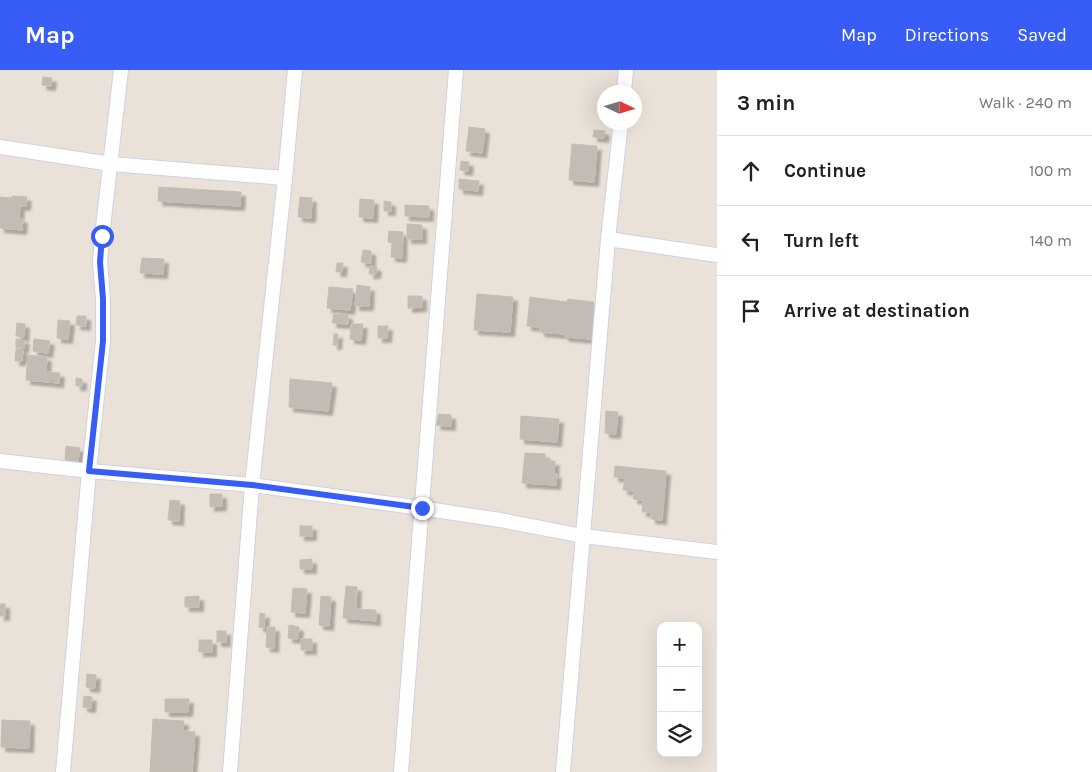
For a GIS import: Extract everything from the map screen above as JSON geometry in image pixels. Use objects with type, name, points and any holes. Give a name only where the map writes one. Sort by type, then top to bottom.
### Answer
[{"type":"street","points":[[64,772],[89,471],[103,341],[103,299],[100,262],[121,70]]},
{"type":"street","points":[[230,772],[252,485],[295,70]]},
{"type":"street","points":[[401,772],[456,70]]},
{"type":"street","points":[[625,85],[626,70]]},
{"type":"street","points":[[563,772],[608,239],[619,130]]},
{"type":"street","points":[[0,147],[111,164],[285,178]]},
{"type":"street","points":[[608,239],[717,255]]},
{"type":"street","points":[[0,461],[89,471],[252,485],[500,520],[583,536],[717,552]]},
{"type":"building","points":[[43,77],[52,78],[51,86],[42,85]]},
{"type":"building","points":[[469,127],[485,129],[482,153],[466,151]]},
{"type":"building","points":[[594,130],[605,131],[604,138],[593,137]]},
{"type":"building","points":[[572,144],[597,146],[594,182],[569,180]]},
{"type":"building","points":[[461,161],[469,162],[468,171],[460,170]]},
{"type":"building","points":[[459,179],[479,181],[478,191],[459,189]]},
{"type":"building","points":[[159,187],[241,192],[240,206],[158,201]]},
{"type":"building","points":[[12,196],[27,197],[26,206],[20,206],[19,218],[23,219],[22,230],[0,228],[0,197],[12,198]]},
{"type":"building","points":[[300,197],[312,198],[311,218],[298,217]]},
{"type":"building","points":[[360,199],[374,200],[373,218],[359,217]]},
{"type":"building","points":[[384,201],[391,202],[391,211],[384,211]]},
{"type":"building","points":[[405,205],[429,206],[429,217],[405,216]]},
{"type":"building","points":[[407,224],[422,225],[422,239],[407,239]]},
{"type":"building","points":[[389,231],[403,232],[402,258],[391,257],[392,243],[388,242]]},
{"type":"building","points":[[363,250],[371,251],[371,263],[361,262]]},
{"type":"building","points":[[142,258],[164,259],[163,274],[140,273]]},
{"type":"building","points":[[337,263],[343,263],[342,272],[336,272]]},
{"type":"building","points":[[370,266],[377,267],[376,274],[369,274]]},
{"type":"building","points":[[357,285],[370,287],[369,306],[355,306]]},
{"type":"building","points":[[329,287],[353,289],[350,310],[327,308]]},
{"type":"building","points":[[477,294],[513,297],[510,332],[474,330]]},
{"type":"building","points":[[408,296],[422,296],[422,307],[408,308]]},
{"type":"building","points":[[530,297],[567,302],[568,299],[594,302],[591,339],[565,337],[564,334],[540,332],[540,327],[527,326]]},
{"type":"building","points":[[334,314],[348,315],[348,324],[332,323]]},
{"type":"building","points":[[77,316],[86,316],[86,326],[76,325]]},
{"type":"building","points":[[58,320],[70,321],[68,339],[57,338]]},
{"type":"building","points":[[17,323],[25,324],[24,337],[16,336]]},
{"type":"building","points":[[351,324],[363,324],[361,340],[350,339]]},
{"type":"building","points":[[378,326],[388,326],[387,338],[378,338]]},
{"type":"building","points":[[334,334],[338,334],[337,345],[333,345]]},
{"type":"building","points":[[16,339],[25,340],[24,348],[16,348]]},
{"type":"building","points":[[34,339],[50,341],[48,353],[33,351]]},
{"type":"building","points":[[16,349],[23,350],[22,361],[15,361]]},
{"type":"building","points":[[28,355],[47,357],[46,372],[60,373],[59,383],[26,380]]},
{"type":"building","points":[[76,378],[82,379],[82,386],[76,386]]},
{"type":"building","points":[[290,379],[332,383],[328,411],[289,407]]},
{"type":"building","points":[[606,411],[618,412],[616,434],[605,433]]},
{"type":"building","points":[[439,414],[451,415],[451,426],[436,425]]},
{"type":"building","points":[[521,416],[559,419],[557,442],[520,439]]},
{"type":"building","points":[[66,446],[80,448],[78,461],[65,460]]},
{"type":"building","points":[[525,453],[545,454],[546,461],[555,461],[554,474],[557,474],[556,485],[522,483]]},
{"type":"building","points":[[615,466],[666,471],[662,520],[651,519],[651,512],[642,512],[643,500],[633,499],[634,491],[623,490],[625,478],[614,477]]},
{"type":"building","points":[[210,494],[222,494],[222,506],[210,507]]},
{"type":"building","points":[[170,500],[180,501],[179,521],[168,520]]},
{"type":"building","points":[[300,526],[312,526],[312,536],[300,536]]},
{"type":"building","points":[[312,559],[312,569],[300,569],[300,560]]},
{"type":"building","points":[[346,586],[357,587],[356,609],[376,610],[376,621],[343,618]]},
{"type":"building","points":[[293,588],[307,589],[305,613],[291,612]]},
{"type":"building","points":[[199,596],[199,607],[185,607],[185,597]]},
{"type":"building","points":[[321,596],[331,597],[329,626],[319,625]]},
{"type":"building","points":[[0,604],[5,604],[5,616],[0,616]]},
{"type":"building","points":[[260,613],[265,614],[264,628],[259,627]]},
{"type":"building","points":[[289,625],[299,627],[298,639],[288,638]]},
{"type":"building","points":[[267,627],[275,627],[274,648],[266,647]]},
{"type":"building","points":[[217,631],[226,631],[226,642],[217,642]]},
{"type":"building","points":[[301,639],[312,639],[312,650],[301,650]]},
{"type":"building","points":[[199,640],[212,640],[212,652],[199,652]]},
{"type":"building","points":[[87,674],[96,675],[95,688],[86,687]]},
{"type":"building","points":[[84,696],[92,697],[91,708],[83,707]]},
{"type":"building","points":[[165,699],[189,699],[188,712],[165,712]]},
{"type":"building","points":[[153,719],[184,721],[183,731],[195,732],[192,772],[150,772]]},
{"type":"building","points":[[2,720],[30,721],[29,748],[1,747]]},
{"type":"route","points":[[102,236],[100,262],[104,320],[103,341],[89,471],[252,485],[422,508]]}]
